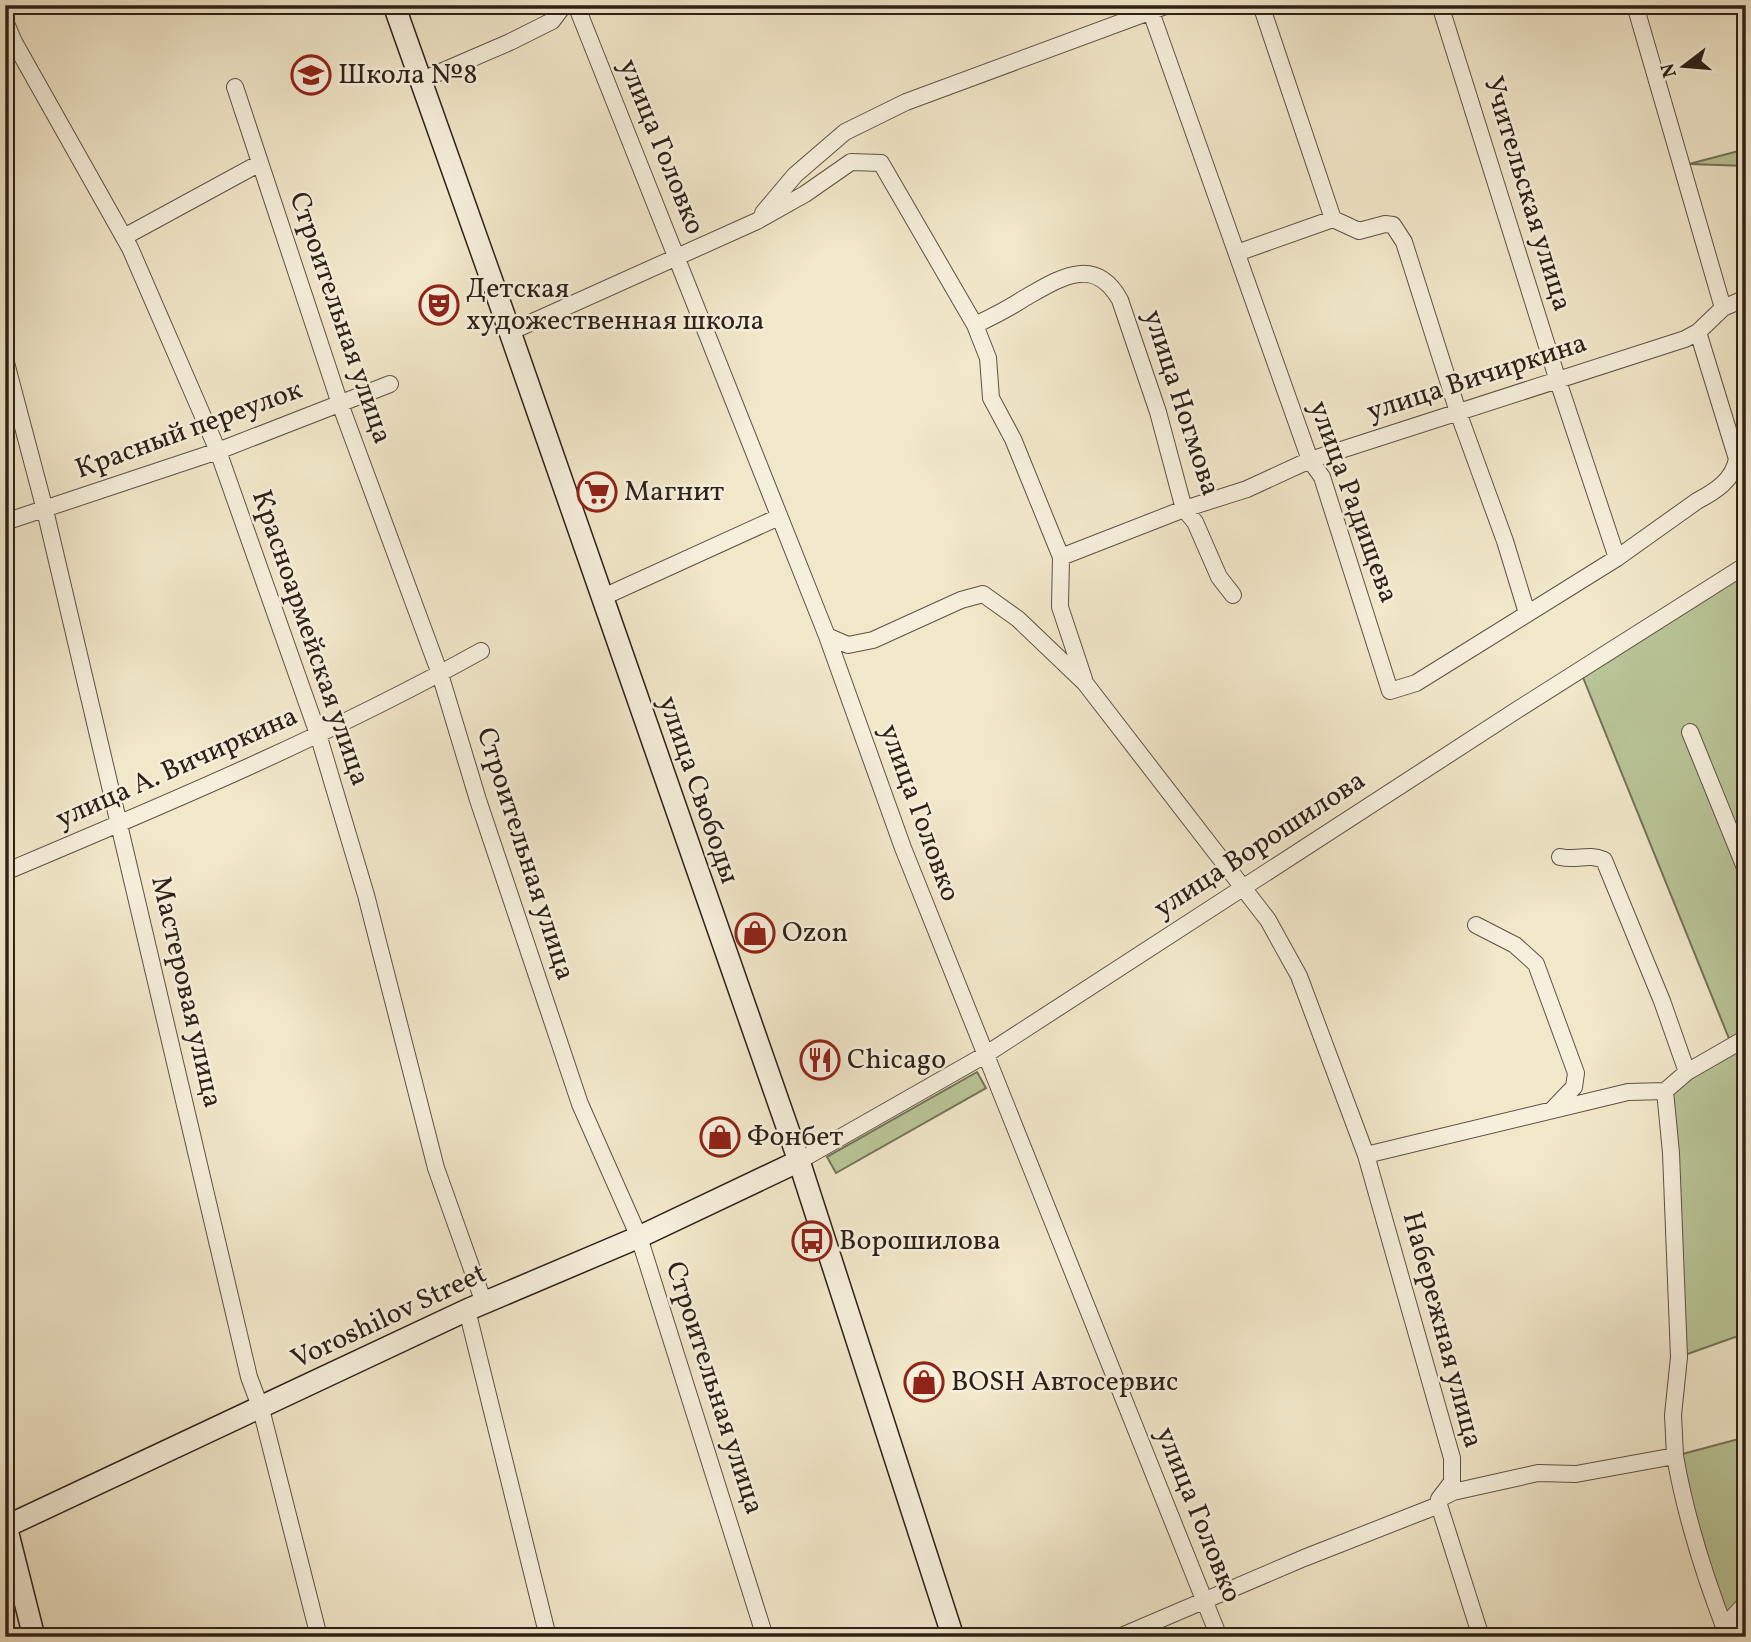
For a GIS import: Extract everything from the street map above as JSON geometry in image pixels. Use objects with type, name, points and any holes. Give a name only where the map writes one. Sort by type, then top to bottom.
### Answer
[{"type":"main road","name":"улица Свободы","points":[[394,5],[799,1161],[953,1637]]},
{"type":"main road","name":"Voroshilov Street","points":[[6,1525],[261,1409],[475,1307],[639,1237],[799,1161]]},
{"type":"main road","points":[[6,1525],[34,1637]]},
{"type":"street","points":[[422,80],[552,21],[564,5]]},
{"type":"street","name":"улица Головко","points":[[576,5],[827,636],[903,848],[1219,1637]]},
{"type":"street","points":[[510,332],[757,221],[795,174],[845,132],[906,103],[1168,5]]},
{"type":"street","points":[[1261,5],[1333,219]]},
{"type":"street","name":"Учительская улица","points":[[1440,5],[1558,381],[1617,558]]},
{"type":"street","points":[[1635,5],[1723,308]]},
{"type":"street","name":"улица Радищева","points":[[1151,12],[1310,460],[1322,477],[1390,691],[1416,683],[1617,558],[1722,485],[1735,471],[1737,459],[1698,332]]},
{"type":"street","name":"Красноармейская улица","points":[[5,21],[14,42],[124,237],[218,451],[317,734],[366,895],[436,1168],[475,1307],[548,1637]]},
{"type":"street","name":"Строительная улица","points":[[235,87],[340,402],[440,674],[478,800],[580,1104],[639,1237],[765,1637]]},
{"type":"street","name":"Набережная улица","points":[[757,221],[805,194],[851,162],[881,163],[975,325],[988,358],[991,398],[1013,439],[1061,558],[1060,607],[1086,683]]},
{"type":"street","points":[[124,237],[260,163]]},
{"type":"street","points":[[1237,253],[1333,219],[1359,231],[1385,224],[1393,225],[1398,231],[1404,242],[1458,412],[1505,541],[1527,613]]},
{"type":"street","name":"улица Ногмова","points":[[975,325],[1063,276],[1072,274],[1103,278],[1120,300],[1158,412],[1184,509],[1195,522],[1219,577],[1233,595]]},
{"type":"street","name":"улица Вичиркина","points":[[1061,558],[1184,509],[1247,489],[1310,460],[1685,339],[1698,332],[1723,308],[1746,298]]},
{"type":"street","name":"Мастеровая улица","points":[[5,359],[120,824],[249,1377],[261,1409],[319,1637]]},
{"type":"street","name":"Красный переулок","points":[[5,522],[218,451],[390,384]]},
{"type":"street","points":[[601,598],[779,517]]},
{"type":"street","name":"улица Ворошилова","points":[[799,1161],[985,1055],[1746,565]]},
{"type":"street","name":"Набережная улица","points":[[827,636],[848,645],[873,640],[961,600],[983,594],[1018,619],[1086,683],[1268,920],[1299,976],[1366,1155],[1452,1458],[1452,1482],[1439,1502]]},
{"type":"street","name":"улица А. Вичиркина","points":[[5,872],[120,824],[317,734],[481,651]]},
{"type":"street","points":[[1690,733],[1746,870]]},
{"type":"street","points":[[1560,857],[1573,860],[1592,855],[1604,860],[1662,1001],[1687,1072]]},
{"type":"street","points":[[1476,925],[1516,945],[1536,964],[1576,1073],[1574,1087],[1552,1110]]},
{"type":"street","points":[[1366,1155],[1628,1092],[1665,1091],[1687,1072],[1746,1038]]},
{"type":"street","points":[[1665,1091],[1671,1153],[1679,1357],[1673,1415],[1675,1457],[1683,1500],[1711,1595],[1728,1637]]},
{"type":"street","points":[[1119,1637],[1439,1502],[1453,1492],[1538,1473],[1576,1474],[1675,1457]]},
{"type":"street","points":[[1439,1502],[1481,1637]]},
{"type":"street","points":[[1728,1637],[1733,1617],[1746,1603]]},
{"type":"green space","points":[[1746,149],[1746,166],[1689,164]]},
{"type":"green space","points":[[1746,565],[1746,1341],[1735,1337],[1679,1357],[1665,1091],[1732,1046],[1580,670]]},
{"type":"green space","points":[[977,1072],[986,1088],[836,1173],[827,1157]]},
{"type":"green space","points":[[1746,1437],[1746,1603],[1728,1636],[1675,1456]]},
{"type":"place","name":"Школа №8","points":[[311,75]]},
{"type":"place","name":"Детская художественная школа","points":[[439,305]]},
{"type":"place","name":"Магнит","points":[[597,492]]},
{"type":"place","name":"Ozon","points":[[755,933]]},
{"type":"place","name":"Chicago","points":[[820,1060]]},
{"type":"place","name":"Фонбет","points":[[720,1137]]},
{"type":"place","name":"Ворошилова","points":[[812,1241]]},
{"type":"place","name":"BOSH Автосервис","points":[[924,1382]]}]
